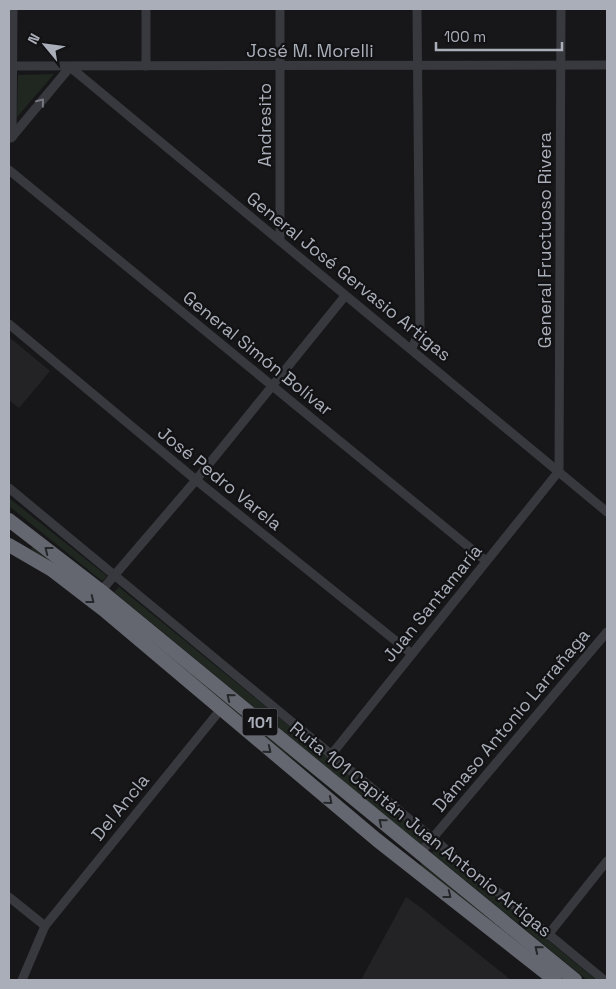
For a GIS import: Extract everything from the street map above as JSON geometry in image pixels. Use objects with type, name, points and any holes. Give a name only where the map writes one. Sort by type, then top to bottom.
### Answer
[{"type":"highway","name":"Ruta 101 Capitán Juan Antonio Artigas","points":[[9,520],[101,591],[575,980]]},
{"type":"highway","name":"Ruta 101 Capitán Juan Antonio Artigas","points":[[9,545],[26,553],[73,586],[370,834],[555,980]]},
{"type":"street","points":[[10,139],[13,9]]},
{"type":"street","points":[[146,9],[146,66]]},
{"type":"street","name":"Andresito","points":[[280,9],[280,241]]},
{"type":"street","points":[[412,348],[420,330],[416,66],[417,9]]},
{"type":"street","name":"General Fructuoso Rivera","points":[[559,471],[561,9]]},
{"type":"street","name":"José M. Morelli","points":[[12,66],[607,65]]},
{"type":"street","points":[[10,139],[70,67]]},
{"type":"street","name":"General José Gervasio Artigas","points":[[70,67],[346,296],[412,348],[607,512]]},
{"type":"street","name":"General Simón Bolívar","points":[[9,170],[486,561]]},
{"type":"street","points":[[101,591],[196,480],[346,296]]},
{"type":"street","name":"José Pedro Varela","points":[[9,324],[196,480],[412,654]]},
{"type":"street","name":"Juan Santamaría","points":[[331,755],[559,471]]},
{"type":"street","points":[[9,488],[604,980]]},
{"type":"street","name":"Dámaso Antonio Larrañaga","points":[[420,853],[607,632]]},
{"type":"street","name":"Del Ancla","points":[[22,980],[45,926],[221,709]]},
{"type":"street","points":[[548,935],[607,861]]},
{"type":"street","points":[[9,897],[45,926]]},
{"type":"shaded area","points":[[54,74],[17,117],[18,75]]},
{"type":"shaded area","points":[[9,337],[50,371],[19,408],[9,400]]},
{"type":"shaded area","points":[[9,498],[107,576],[102,581],[9,506]]},
{"type":"shaded area","points":[[32,547],[75,577],[389,836],[301,765],[243,723],[74,578],[31,549]]},
{"type":"shaded area","points":[[119,587],[427,838],[421,845],[114,592]]},
{"type":"shaded area","points":[[437,848],[596,980],[587,980],[432,853]]},
{"type":"shaded area","points":[[421,861],[568,980],[564,980],[421,868]]},
{"type":"shaded area","points":[[406,897],[420,907],[511,980],[361,980]]}]
